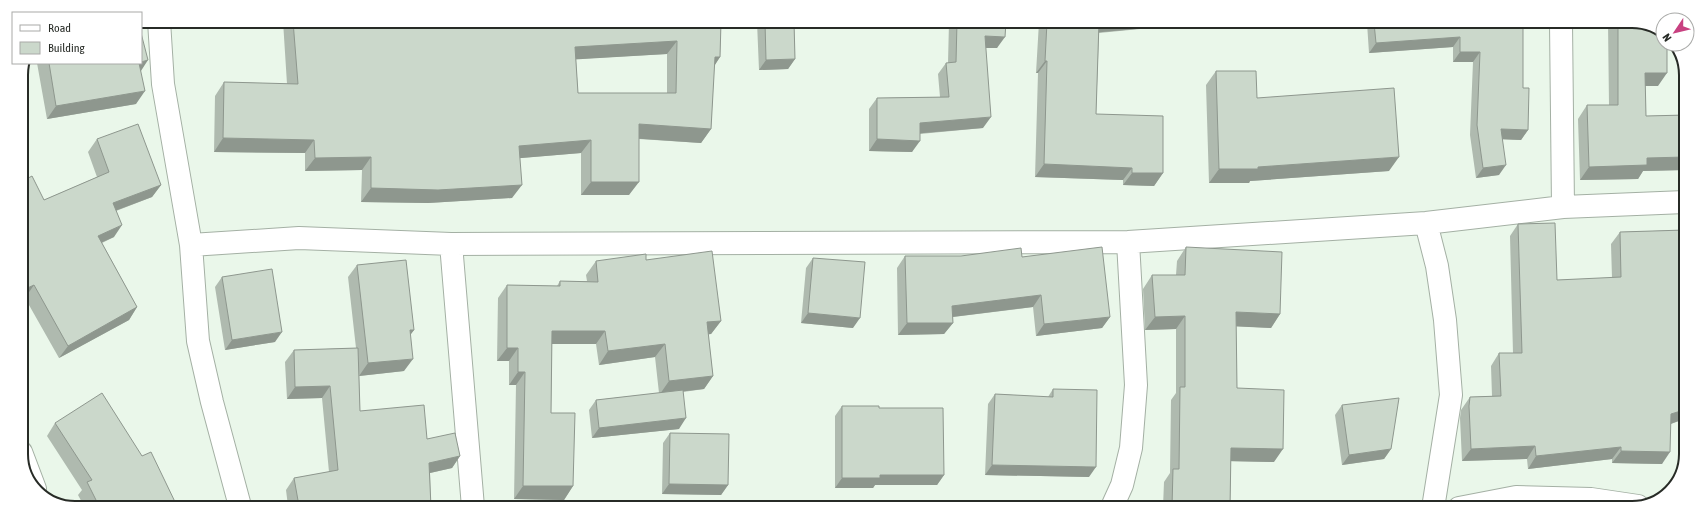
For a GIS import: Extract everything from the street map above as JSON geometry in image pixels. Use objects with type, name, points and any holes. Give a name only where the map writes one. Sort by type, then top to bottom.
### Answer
[{"type":"street","points":[[159,28],[163,84],[191,245],[198,341],[239,501]]},
{"type":"street","points":[[1561,28],[1563,207]]},
{"type":"street","points":[[191,245],[299,238],[451,244],[1128,242],[1426,223],[1563,207],[1679,202]]},
{"type":"street","points":[[1426,223],[1437,266],[1445,320],[1451,396],[1433,501]]},
{"type":"street","points":[[1116,501],[1122,486],[1131,448],[1136,385],[1128,242]]},
{"type":"street","points":[[451,244],[472,501]]},
{"type":"street","points":[[1495,501],[1516,497],[1591,499],[1604,501]]},
{"type":"building","points":[[294,28],[721,28],[720,57],[715,57],[711,129],[639,124],[639,182],[591,182],[591,140],[519,146],[522,185],[438,190],[371,188],[371,157],[315,158],[314,140],[223,138],[224,82],[298,84]],"holes":[[[677,41],[676,93],[578,93],[575,47]]]},
{"type":"building","points":[[765,28],[794,28],[795,59],[766,60]]},
{"type":"building","points":[[957,28],[1006,28],[1005,37],[985,36],[991,117],[920,123],[920,141],[877,139],[877,98],[949,97],[946,63],[956,62]]},
{"type":"building","points":[[1047,28],[1099,28],[1096,114],[1163,116],[1163,173],[1132,173],[1132,168],[1044,164],[1047,61],[1045,61]]},
{"type":"building","points":[[1374,28],[1523,28],[1523,88],[1529,88],[1528,130],[1501,129],[1506,165],[1483,168],[1477,125],[1480,52],[1460,52],[1460,37],[1376,43]]},
{"type":"building","points":[[1618,28],[1638,28],[1655,34],[1655,52],[1667,52],[1667,73],[1645,73],[1646,116],[1679,115],[1679,157],[1647,158],[1647,165],[1589,167],[1587,105],[1618,105]]},
{"type":"building","points":[[142,37],[148,60],[142,62]]},
{"type":"building","points":[[49,64],[139,64],[145,91],[56,106]]},
{"type":"building","points":[[1216,71],[1256,71],[1257,98],[1394,88],[1399,157],[1258,167],[1258,169],[1219,169]]},
{"type":"building","points":[[138,124],[161,185],[113,203],[122,225],[98,236],[137,307],[68,346],[34,285],[28,288],[28,178],[32,176],[44,200],[109,172],[97,139]]},
{"type":"building","points":[[1555,223],[1557,280],[1621,277],[1620,232],[1679,230],[1679,412],[1671,414],[1670,452],[1621,451],[1621,447],[1536,456],[1535,446],[1471,449],[1470,397],[1501,396],[1499,353],[1522,353],[1518,224]]},
{"type":"building","points":[[1102,247],[1110,317],[1044,324],[1041,295],[952,306],[953,323],[907,323],[905,256],[961,256],[1021,248],[1022,257]]},
{"type":"building","points":[[1186,247],[1282,252],[1280,314],[1236,312],[1237,388],[1284,390],[1283,449],[1231,448],[1230,501],[1172,501],[1173,469],[1179,469],[1180,387],[1185,387],[1185,316],[1155,317],[1152,275],[1185,275]]},
{"type":"building","points":[[712,251],[721,321],[707,322],[713,376],[669,381],[665,344],[608,351],[605,331],[552,331],[551,413],[575,413],[573,486],[523,486],[525,372],[518,372],[518,348],[507,348],[507,285],[560,286],[560,281],[598,282],[596,261],[646,254],[646,260]]},
{"type":"building","points":[[813,258],[865,262],[860,318],[808,313]]},
{"type":"building","points":[[406,260],[414,330],[410,330],[413,359],[368,363],[357,265]]},
{"type":"building","points":[[272,269],[282,332],[232,340],[222,277]]},
{"type":"building","points":[[358,348],[360,411],[424,405],[427,439],[455,433],[460,456],[429,463],[431,501],[298,501],[294,478],[338,470],[330,386],[295,387],[294,350]]},
{"type":"building","points":[[1053,389],[1097,390],[1096,467],[992,465],[995,394],[1053,397]]},
{"type":"building","points":[[683,390],[686,418],[599,428],[596,400]]},
{"type":"building","points":[[102,393],[142,456],[151,452],[175,501],[96,501],[87,482],[92,480],[55,423]]},
{"type":"building","points":[[1399,398],[1391,449],[1349,455],[1342,405]]},
{"type":"building","points":[[842,406],[879,406],[879,408],[943,408],[944,475],[880,475],[880,478],[842,478]]},
{"type":"building","points":[[670,433],[729,434],[728,485],[669,484]]}]
